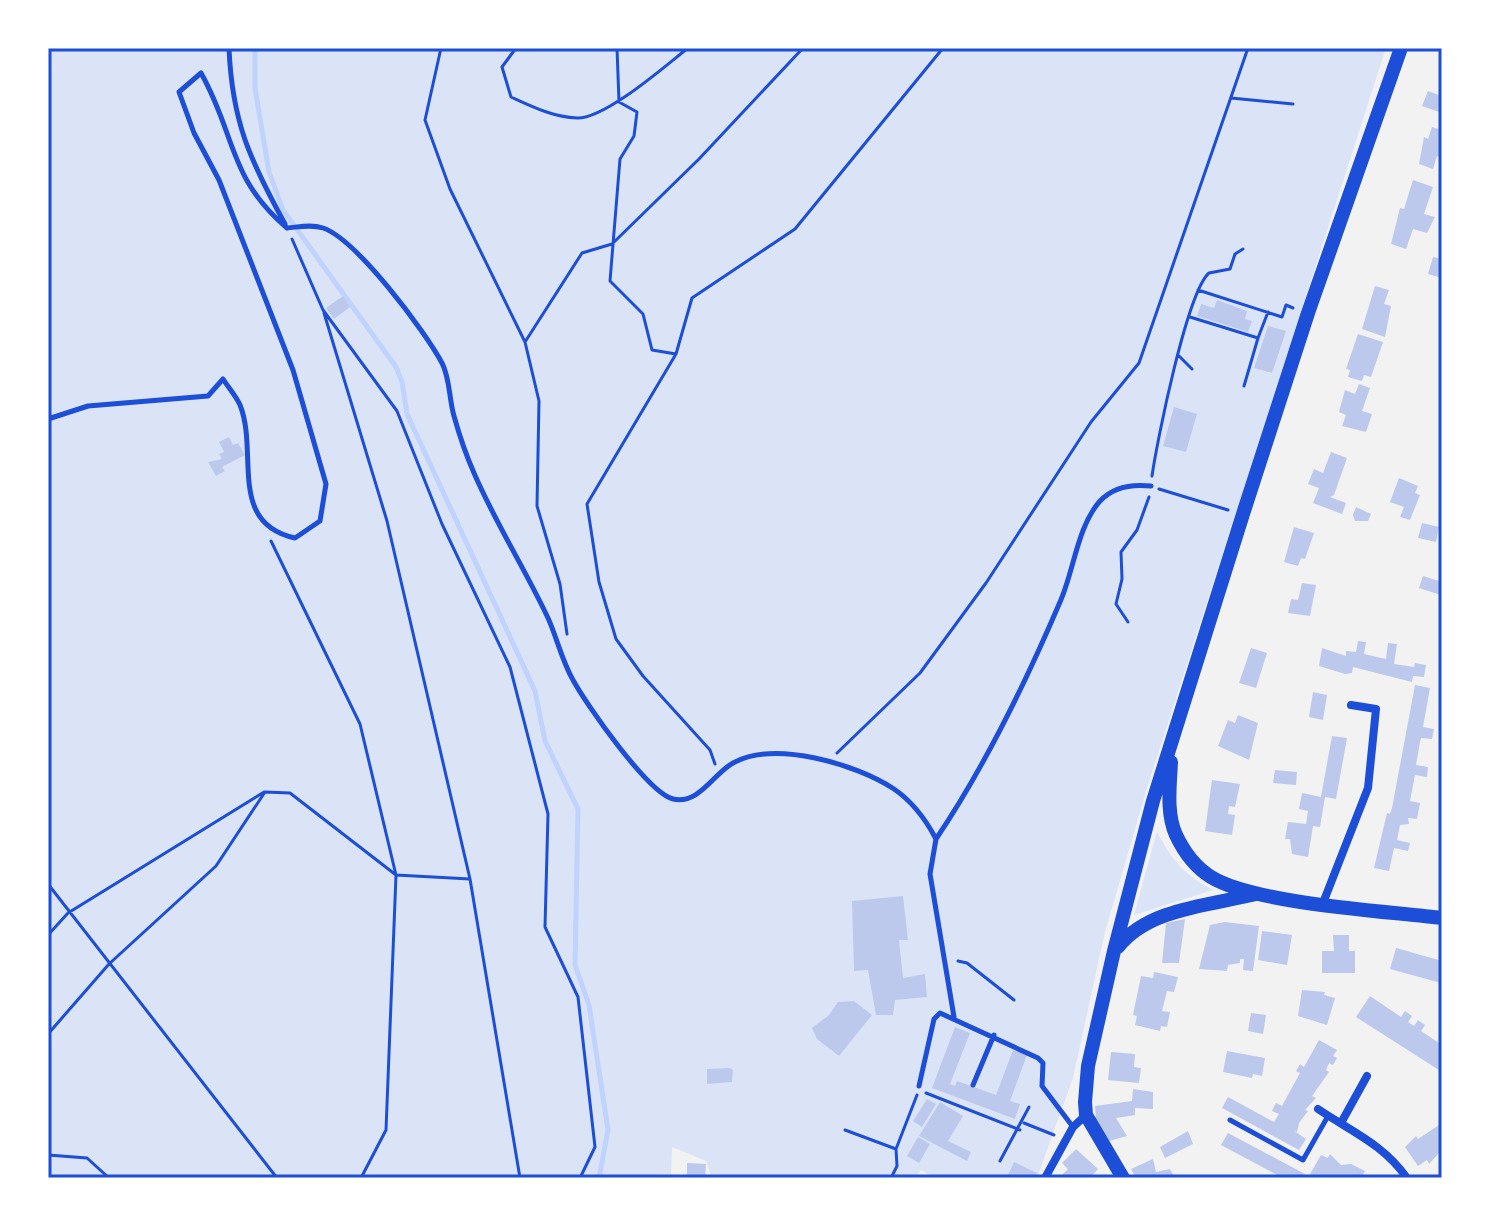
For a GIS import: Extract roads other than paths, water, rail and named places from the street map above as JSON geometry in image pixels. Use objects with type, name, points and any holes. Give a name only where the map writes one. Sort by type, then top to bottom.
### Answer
[{"type":"main road","points":[[1123,1178],[1117,1158],[1086,1115],[1088,1066],[1114,951],[1153,801],[1172,749],[1243,514],[1308,313],[1401,48]]},
{"type":"main road","points":[[1172,749],[1170,811],[1184,850],[1213,878],[1256,894],[1442,918]]},
{"type":"main road","points":[[1114,951],[1141,926],[1171,914],[1256,894]]},
{"type":"street","points":[[1323,903],[1368,788],[1376,709],[1351,705]]},
{"type":"street","points":[[1341,1123],[1367,1076]]},
{"type":"street","points":[[1318,1109],[1374,1142],[1393,1158],[1407,1178]]},
{"type":"street","points":[[1045,1178],[1073,1127],[1086,1115]]},
{"type":"lane","points":[[229,48],[230,78],[245,148],[287,228]]},
{"type":"lane","points":[[48,419],[88,406],[208,396],[223,379],[241,406],[251,498],[262,523],[277,534],[295,538],[320,521],[326,484],[293,370],[179,92],[201,73],[216,100],[235,162],[261,207],[287,228],[309,225],[325,229],[346,245],[403,304],[443,365],[454,416],[475,474],[560,648],[572,679],[651,784],[671,799],[683,799],[696,794],[733,763],[771,751],[828,762],[872,777],[895,790],[921,814],[936,839]]},
{"type":"lane","points":[[954,1017],[930,874],[936,839],[1026,681],[1064,593],[1086,524],[1101,501],[1115,491],[1134,485],[1151,486]]},
{"type":"lane","points":[[919,1086],[934,1019],[940,1013],[994,1035],[1038,1058],[1043,1063],[1042,1086],[1073,1127]]},
{"type":"lane","points":[[973,1085],[994,1035]]},
{"type":"lane","points":[[1230,1120],[1303,1160],[1328,1116]]},
{"type":"waterway","points":[[255,48],[255,88],[269,172],[283,210],[396,367],[402,382],[407,414],[535,691],[545,741],[578,809],[575,965],[589,1005],[608,1130],[599,1178]]}]
